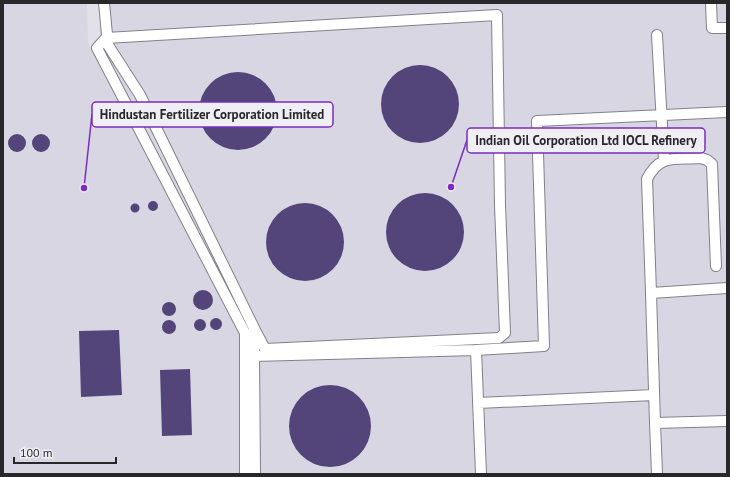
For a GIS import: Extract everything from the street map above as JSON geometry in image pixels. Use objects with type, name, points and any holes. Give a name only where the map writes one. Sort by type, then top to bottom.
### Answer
[{"type":"street","points":[[104,3],[106,38],[108,45],[140,95],[265,349],[499,338],[503,336],[505,333],[500,205],[497,15],[106,38],[97,48],[245,333],[245,474]]},
{"type":"street","points":[[711,3],[712,28],[727,28]]},
{"type":"street","points":[[657,35],[664,160]]},
{"type":"street","points":[[254,356],[476,350],[544,346],[538,120],[727,112]]},
{"type":"street","points":[[657,474],[646,179],[657,164],[664,160],[702,158],[712,164],[716,266]]},
{"type":"street","points":[[651,293],[727,288]]},
{"type":"street","points":[[254,328],[255,474]]},
{"type":"street","points":[[476,350],[481,474]]},
{"type":"street","points":[[478,402],[654,395]]},
{"type":"street","points":[[655,424],[727,421]]},
{"type":"shaded area","points":[[3,3],[87,3],[88,43],[241,334],[239,474],[3,474]]},
{"type":"shaded area","points":[[99,3],[727,3],[727,474],[250,474],[249,332],[100,42]]},
{"type":"building","points":[[412,65],[428,65],[442,71],[453,82],[459,96],[459,112],[453,126],[442,137],[428,143],[412,143],[398,137],[387,126],[381,112],[381,96],[387,82],[398,71]]},
{"type":"building","points":[[230,72],[246,72],[260,78],[271,89],[277,103],[277,119],[271,133],[260,144],[246,150],[230,150],[216,144],[205,133],[199,119],[199,103],[205,89],[216,78]]},
{"type":"building","points":[[17,134],[23,137],[26,143],[23,149],[17,152],[11,149],[8,143],[11,137]]},
{"type":"building","points":[[41,134],[47,137],[50,143],[47,149],[41,152],[35,149],[32,143],[35,137]]},
{"type":"building","points":[[417,193],[433,193],[447,199],[458,210],[464,224],[464,240],[458,254],[447,265],[433,271],[417,271],[403,265],[392,254],[386,240],[386,224],[392,210],[403,199]]},
{"type":"building","points":[[151,201],[155,201],[158,206],[155,211],[151,211],[148,208],[148,204]]},
{"type":"building","points":[[135,203],[140,208],[135,213],[130,208]]},
{"type":"building","points":[[297,203],[313,203],[327,209],[338,220],[344,234],[344,250],[338,264],[327,275],[313,281],[297,281],[283,275],[272,264],[266,250],[266,234],[272,220],[283,209]]},
{"type":"building","points":[[203,290],[210,293],[213,300],[210,307],[203,310],[196,307],[193,300],[196,293]]},
{"type":"building","points":[[169,302],[174,304],[176,309],[174,314],[169,316],[164,314],[162,309],[164,304]]},
{"type":"building","points":[[214,318],[218,318],[222,324],[218,330],[214,330],[210,326],[210,322]]},
{"type":"building","points":[[202,319],[205,320],[205,330],[198,331],[195,330],[194,323],[195,320]]},
{"type":"building","points":[[169,320],[174,322],[176,327],[174,332],[169,334],[164,332],[162,327],[164,322]]},
{"type":"building","points":[[119,330],[122,395],[81,397],[79,331]]},
{"type":"building","points":[[190,369],[192,435],[162,436],[160,370]]},
{"type":"building","points":[[330,385],[346,388],[359,397],[368,410],[371,426],[368,442],[359,455],[346,464],[330,467],[314,464],[301,455],[292,442],[289,426],[292,410],[301,397],[314,388]]},
{"type":"place","name":"Indian Oil Corporation Ltd IOCL Refinery","points":[[451,187]]},
{"type":"place","name":"Hindustan Fertilizer Corporation Limited","points":[[84,188]]}]
